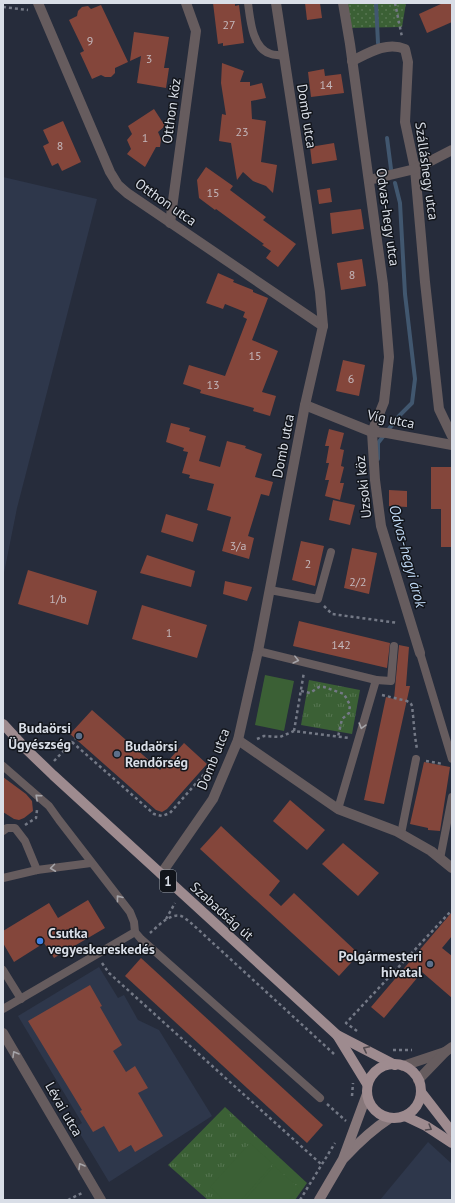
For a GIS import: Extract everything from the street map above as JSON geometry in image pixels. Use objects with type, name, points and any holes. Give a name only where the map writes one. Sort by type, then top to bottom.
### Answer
[{"type":"main road","name":"Szabadság út","points":[[3,724],[47,769],[337,1035],[399,1065]]},
{"type":"main road","name":"Szabadság út","points":[[337,1035],[367,1089]]},
{"type":"main road","name":"1","points":[[399,1065],[413,1073],[418,1080]]},
{"type":"main road","points":[[319,1200],[343,1159],[370,1078],[377,1070],[383,1067],[399,1065]]},
{"type":"main road","points":[[418,1080],[421,1092],[452,1132]]},
{"type":"main road","name":"1","points":[[367,1089],[372,1107],[383,1116],[390,1118]]},
{"type":"main road","points":[[343,1159],[366,1135],[377,1126],[390,1118],[405,1116],[410,1113],[418,1103],[421,1092]]},
{"type":"main road","points":[[405,1116],[426,1126],[452,1143]]},
{"type":"street","name":"Otthon köz","points":[[170,223],[196,31],[186,3]]},
{"type":"street","name":"Domb utca","points":[[161,874],[213,798],[226,767],[240,742],[305,405],[323,326],[320,292],[276,3]]},
{"type":"street","name":"Odvas-hegy utca","points":[[344,3],[383,284],[389,357],[384,402],[372,432]]},
{"type":"street","name":"Otthon utca","points":[[40,7],[110,172],[118,185],[170,223],[323,326]]},
{"type":"street","points":[[352,61],[379,48],[398,46],[405,49]]},
{"type":"street","name":"Szálláshegy utca","points":[[405,49],[408,62],[405,122],[415,168],[425,282],[439,409],[452,436]]},
{"type":"street","points":[[369,180],[393,175],[415,168],[452,150]]},
{"type":"street","name":"Víg utca","points":[[305,405],[372,432],[387,433],[452,445]]},
{"type":"street","name":"Uzsoki köz","points":[[372,432],[375,480],[381,526],[420,653]]},
{"type":"street","points":[[240,742],[338,809],[396,831],[431,851],[452,868]]},
{"type":"street","name":"Lévai utca","points":[[3,1033],[101,1200]]},
{"type":"street","points":[[399,1065],[449,1050]]},
{"type":"street","points":[[418,1080],[449,1050]]},
{"type":"lane","points":[[248,3],[252,30],[262,49],[271,54],[283,56]]},
{"type":"lane","points":[[270,590],[318,599],[331,552]]},
{"type":"lane","points":[[258,651],[376,680],[391,681],[394,646]]},
{"type":"lane","points":[[420,653],[452,759]]},
{"type":"lane","points":[[338,809],[376,680]]},
{"type":"lane","points":[[401,834],[416,759]]},
{"type":"lane","points":[[3,766],[49,806],[130,912],[134,922],[135,932],[141,939],[320,1098]]},
{"type":"lane","points":[[440,859],[452,797]]},
{"type":"lane","points":[[3,831],[7,828],[15,828],[25,841],[37,870]]},
{"type":"lane","points":[[3,878],[37,870],[92,863]]},
{"type":"lane","points":[[3,1010],[135,932]]},
{"type":"lane","points":[[3,970],[21,999]]},
{"type":"path","points":[[395,3],[405,49]]},
{"type":"path","points":[[3,7],[40,7]]},
{"type":"path","points":[[318,599],[332,614],[411,625]]},
{"type":"path","points":[[294,731],[305,662]]},
{"type":"path","points":[[301,691],[310,693],[319,687],[324,687],[344,694],[350,705],[350,713],[342,719],[338,737]]},
{"type":"path","points":[[372,691],[410,703],[413,708],[417,749],[416,759]]},
{"type":"path","points":[[240,742],[264,736],[280,737],[294,731],[358,740]]},
{"type":"path","points":[[47,769],[75,739]]},
{"type":"path","points":[[72,742],[154,814],[162,816],[170,813],[213,764],[226,767]]},
{"type":"path","points":[[16,830],[36,818],[37,796]]},
{"type":"path","points":[[166,920],[174,904],[183,894]]},
{"type":"path","points":[[362,1035],[346,1022],[452,910]]},
{"type":"path","points":[[141,939],[166,920],[175,916],[182,916],[336,1056]]},
{"type":"path","points":[[102,963],[109,973],[322,1165]]},
{"type":"path","points":[[386,1051],[420,1049],[424,1058]]},
{"type":"path","points":[[320,1098],[346,1121],[343,1128]]},
{"type":"path","points":[[300,1200],[336,1142]]},
{"type":"path","points":[[68,1200],[93,1187]]},
{"type":"shaded area","points":[[3,177],[97,199],[17,508],[3,578]]},
{"type":"shaded area","points":[[99,967],[118,998],[124,995],[138,1020],[159,1030],[212,1116],[109,1182],[76,1127],[82,1123],[18,1016]]},
{"type":"shaded area","points":[[428,1142],[452,1164],[452,1200],[380,1200]]},
{"type":"green space","points":[[343,3],[406,3],[402,27],[347,28]]},
{"type":"green space","points":[[265,675],[294,681],[284,731],[255,725]]},
{"type":"green space","points":[[309,680],[360,690],[352,734],[301,725]]},
{"type":"green space","points":[[225,1107],[307,1183],[295,1200],[208,1200],[168,1165]]},
{"type":"green space","points":[[250,1143],[273,1164],[241,1200],[224,1200],[210,1187]]},
{"type":"green space","points":[[274,1166],[299,1188],[289,1200],[245,1200]]},
{"type":"building","points":[[213,3],[235,3],[235,6],[239,5],[244,43],[223,46],[223,43],[218,44]]},
{"type":"building","points":[[305,3],[320,3],[322,18],[307,20]]},
{"type":"building","points":[[443,3],[452,3],[452,22],[427,33],[419,14]]},
{"type":"building","points":[[101,5],[128,62],[115,68],[115,73],[111,77],[101,75],[92,79],[80,53],[84,51],[69,20],[77,16],[78,11],[82,7],[88,6],[91,9]]},
{"type":"building","points":[[134,32],[169,37],[164,68],[169,68],[166,88],[137,83],[141,56],[130,61]]},
{"type":"building","points":[[222,63],[244,71],[240,82],[250,82],[250,86],[262,83],[266,98],[251,101],[252,119],[266,121],[261,162],[277,165],[273,193],[266,186],[253,181],[243,172],[237,180],[231,143],[219,141],[222,114],[226,115],[221,83]]},
{"type":"building","points":[[324,69],[325,76],[341,74],[344,93],[311,97],[308,72]]},
{"type":"building","points":[[154,109],[165,126],[158,132],[161,139],[160,147],[156,147],[145,167],[127,154],[131,149],[127,140],[132,134],[128,126]]},
{"type":"building","points":[[63,121],[81,162],[62,171],[58,163],[52,166],[43,146],[49,143],[43,130]]},
{"type":"building","points":[[334,143],[337,160],[312,164],[310,147]]},
{"type":"building","points":[[206,167],[233,186],[230,190],[266,217],[263,220],[296,244],[278,267],[266,258],[271,251],[262,245],[264,244],[199,198],[197,180]]},
{"type":"building","points":[[330,188],[332,202],[319,204],[317,190]]},
{"type":"building","points":[[361,209],[364,229],[332,234],[330,213]]},
{"type":"building","points":[[362,259],[366,286],[341,290],[337,263]]},
{"type":"building","points":[[218,273],[234,280],[233,282],[253,290],[253,292],[268,298],[252,340],[278,351],[262,392],[276,396],[270,416],[253,411],[254,408],[200,393],[201,390],[183,384],[189,365],[225,376],[247,319],[243,317],[245,312],[225,304],[223,309],[206,303]]},
{"type":"building","points":[[343,360],[365,365],[359,396],[336,391]]},
{"type":"building","points":[[171,423],[190,428],[189,431],[206,436],[199,461],[220,467],[227,441],[246,446],[245,448],[262,454],[255,477],[273,482],[269,496],[261,494],[248,536],[254,538],[249,559],[222,551],[231,517],[207,510],[214,484],[189,478],[190,475],[182,473],[188,452],[183,451],[184,448],[166,442]]},
{"type":"building","points":[[329,429],[344,433],[340,449],[344,450],[341,466],[344,467],[340,483],[344,483],[340,500],[325,496],[329,480],[325,480],[329,463],[326,463],[329,446],[325,446]]},
{"type":"building","points":[[431,467],[452,467],[452,547],[441,547],[441,509],[431,509]]},
{"type":"building","points":[[389,490],[407,491],[407,507],[389,506]]},
{"type":"building","points":[[333,500],[355,505],[350,525],[329,520]]},
{"type":"building","points":[[166,514],[198,524],[193,542],[161,532]]},
{"type":"building","points":[[301,541],[324,546],[315,586],[292,580]]},
{"type":"building","points":[[352,548],[377,553],[369,594],[344,588]]},
{"type":"building","points":[[147,555],[195,571],[191,587],[140,573]]},
{"type":"building","points":[[28,570],[97,591],[88,625],[18,604]]},
{"type":"building","points":[[225,581],[252,587],[247,601],[223,594]]},
{"type":"building","points":[[142,605],[207,625],[197,658],[132,639]]},
{"type":"building","points":[[299,621],[390,643],[387,668],[293,646]]},
{"type":"building","points":[[399,645],[409,647],[406,686],[410,686],[384,804],[364,800],[386,697],[394,699]]},
{"type":"building","name":"Budaörsi Rendőrség","points":[[92,710],[160,770],[184,743],[207,764],[167,809],[162,812],[156,810],[70,734]]},
{"type":"building","points":[[424,762],[450,767],[440,831],[428,830],[428,828],[410,824]]},
{"type":"building","points":[[3,777],[26,794],[32,801],[33,811],[24,818],[19,820],[14,819],[3,812]]},
{"type":"building","points":[[290,800],[325,830],[307,850],[273,821]]},
{"type":"building","points":[[221,826],[280,881],[269,895],[281,906],[294,893],[359,954],[339,976],[200,849]]},
{"type":"building","points":[[343,843],[379,873],[358,896],[322,864]]},
{"type":"building","points":[[88,900],[105,928],[54,958],[44,943],[14,962],[3,943],[3,931],[49,903],[58,918]]},
{"type":"building","name":"Polgármesteri hivatal","points":[[452,912],[452,936],[442,948],[452,956],[452,998],[422,972],[384,1018],[371,1007]]},
{"type":"building","points":[[141,958],[323,1125],[307,1143],[125,976]]},
{"type":"building","points":[[90,985],[102,1006],[100,1007],[122,1045],[113,1051],[126,1072],[135,1066],[148,1088],[138,1093],[163,1136],[135,1152],[131,1145],[119,1152],[104,1126],[93,1132],[80,1111],[82,1110],[28,1021]]},
{"type":"waterway","name":"Odvas-hegyi árok","points":[[376,3],[378,43]]},
{"type":"waterway","name":"Odvas-hegyi árok","points":[[387,138],[391,169]]},
{"type":"waterway","name":"Odvas-hegyi árok","points":[[378,459],[378,443],[399,416],[412,403],[415,379],[405,294],[400,203],[395,183]]},
{"type":"place","name":"Budaörsi Ügyészség","points":[[79,736]]},
{"type":"place","name":"Budaörsi Rendőrség","points":[[117,754]]},
{"type":"place","name":"Csutka vegyeskereskedés","points":[[40,941]]},
{"type":"place","name":"Polgármesteri hivatal","points":[[430,964]]}]
